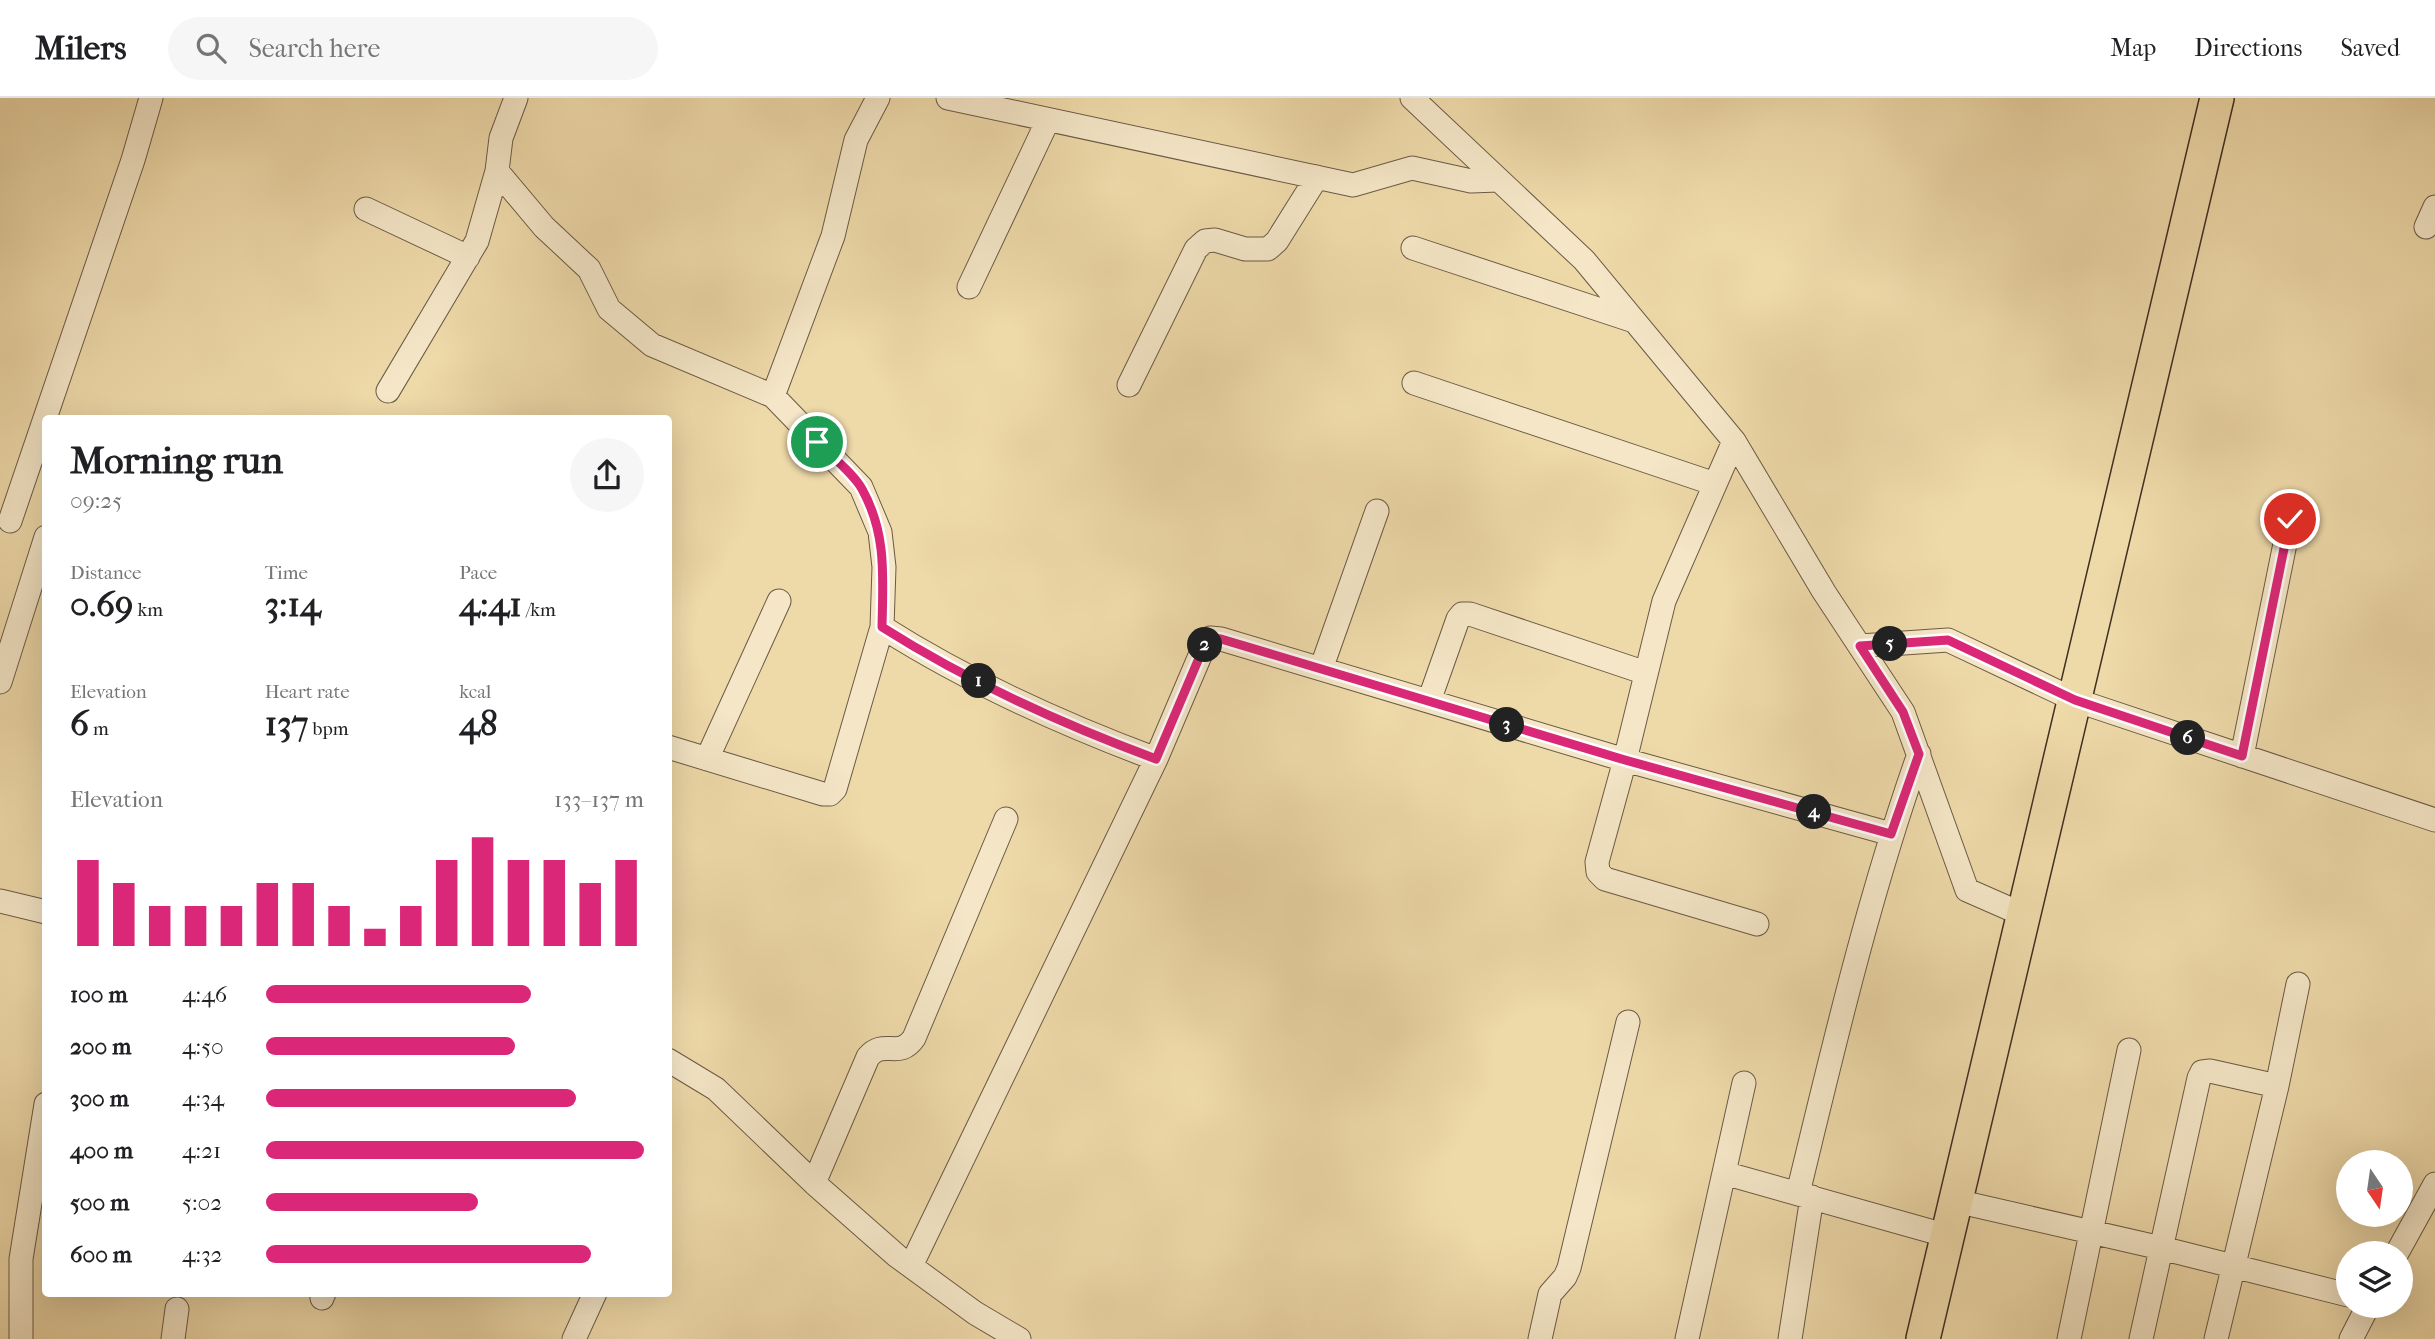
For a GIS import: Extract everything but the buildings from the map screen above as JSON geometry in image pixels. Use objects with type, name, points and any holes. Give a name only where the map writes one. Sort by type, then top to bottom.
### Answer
[{"type":"highway","points":[[1923,1339],[2217,98]]},
{"type":"street","points":[[42,415],[133,160],[152,98]]},
{"type":"street","points":[[388,391],[477,242],[497,172],[502,138],[516,98]]},
{"type":"street","points":[[773,396],[833,236],[856,140],[878,98]]},
{"type":"street","points":[[948,98],[1353,185],[1412,168],[1471,181],[1498,180]]},
{"type":"street","points":[[1412,98],[1584,260],[1734,441],[1824,592],[1903,712],[1967,890],[2024,915]]},
{"type":"street","points":[[969,287],[1048,120]]},
{"type":"street","points":[[497,172],[544,227],[589,269],[609,309],[652,345],[773,396],[861,487],[880,532],[884,567],[882,627],[835,789],[830,794],[822,794],[672,748]]},
{"type":"street","points":[[1129,385],[1196,249],[1205,241],[1215,240],[1245,249],[1268,249],[1277,241],[1317,177]]},
{"type":"street","points":[[366,209],[468,257]]},
{"type":"street","points":[[1413,248],[1634,321]]},
{"type":"street","points":[[1414,383],[1715,484]]},
{"type":"street","points":[[42,415],[5,519],[42,534]]},
{"type":"street","points":[[1734,441],[1664,601],[1597,862],[1598,872],[1605,879],[1757,925]]},
{"type":"street","points":[[1321,669],[1377,512]]},
{"type":"street","points":[[2242,756],[2290,519]]},
{"type":"street","points":[[0,682],[42,549]]},
{"type":"street","points":[[707,759],[779,601]]},
{"type":"street","points":[[1429,701],[1462,614],[1470,614],[1646,673]]},
{"type":"street","points":[[882,627],[927,655],[1085,733],[1156,759]]},
{"type":"street","points":[[911,1266],[1156,759],[1205,644],[1210,638],[1221,639],[1625,760],[1891,834]]},
{"type":"street","points":[[1860,646],[1948,640],[2075,700],[2435,820]]},
{"type":"street","points":[[1790,1339],[1805,1195],[1866,919],[1891,834],[1919,754]]},
{"type":"street","points":[[814,1183],[868,1057],[874,1050],[883,1048],[902,1050],[914,1038],[1006,819]]},
{"type":"street","points":[[0,901],[42,911]]},
{"type":"street","points":[[2216,1339],[2277,1086],[2298,984]]},
{"type":"street","points":[[1539,1339],[1550,1294],[1565,1278],[1569,1268],[1628,1022]]},
{"type":"street","points":[[2069,1339],[2130,1050]]},
{"type":"street","points":[[672,1062],[716,1089],[814,1183],[911,1266],[975,1313],[1019,1339]]},
{"type":"street","points":[[2141,1339],[2202,1072],[2210,1071],[2277,1086]]},
{"type":"street","points":[[1687,1339],[1744,1083]]},
{"type":"street","points":[[21,1339],[21,1259],[42,1129]]},
{"type":"street","points":[[1724,1173],[1948,1236]]},
{"type":"street","points":[[2404,1241],[2435,1184]]},
{"type":"street","points":[[1956,1201],[2336,1291]]},
{"type":"street","points":[[574,1339],[593,1297]]},
{"type":"street","points":[[173,1339],[177,1309]]},
{"type":"street","points":[[2351,1339],[2362,1318]]},
{"type":"route","points":[[817,442],[861,487],[880,532],[884,567],[882,627],[927,655],[1085,733],[1156,759],[1205,644],[1210,638],[1221,639],[1625,760],[1891,834],[1919,754],[1903,712],[1860,646],[1948,640],[2075,700],[2242,756],[2290,519]]}]
